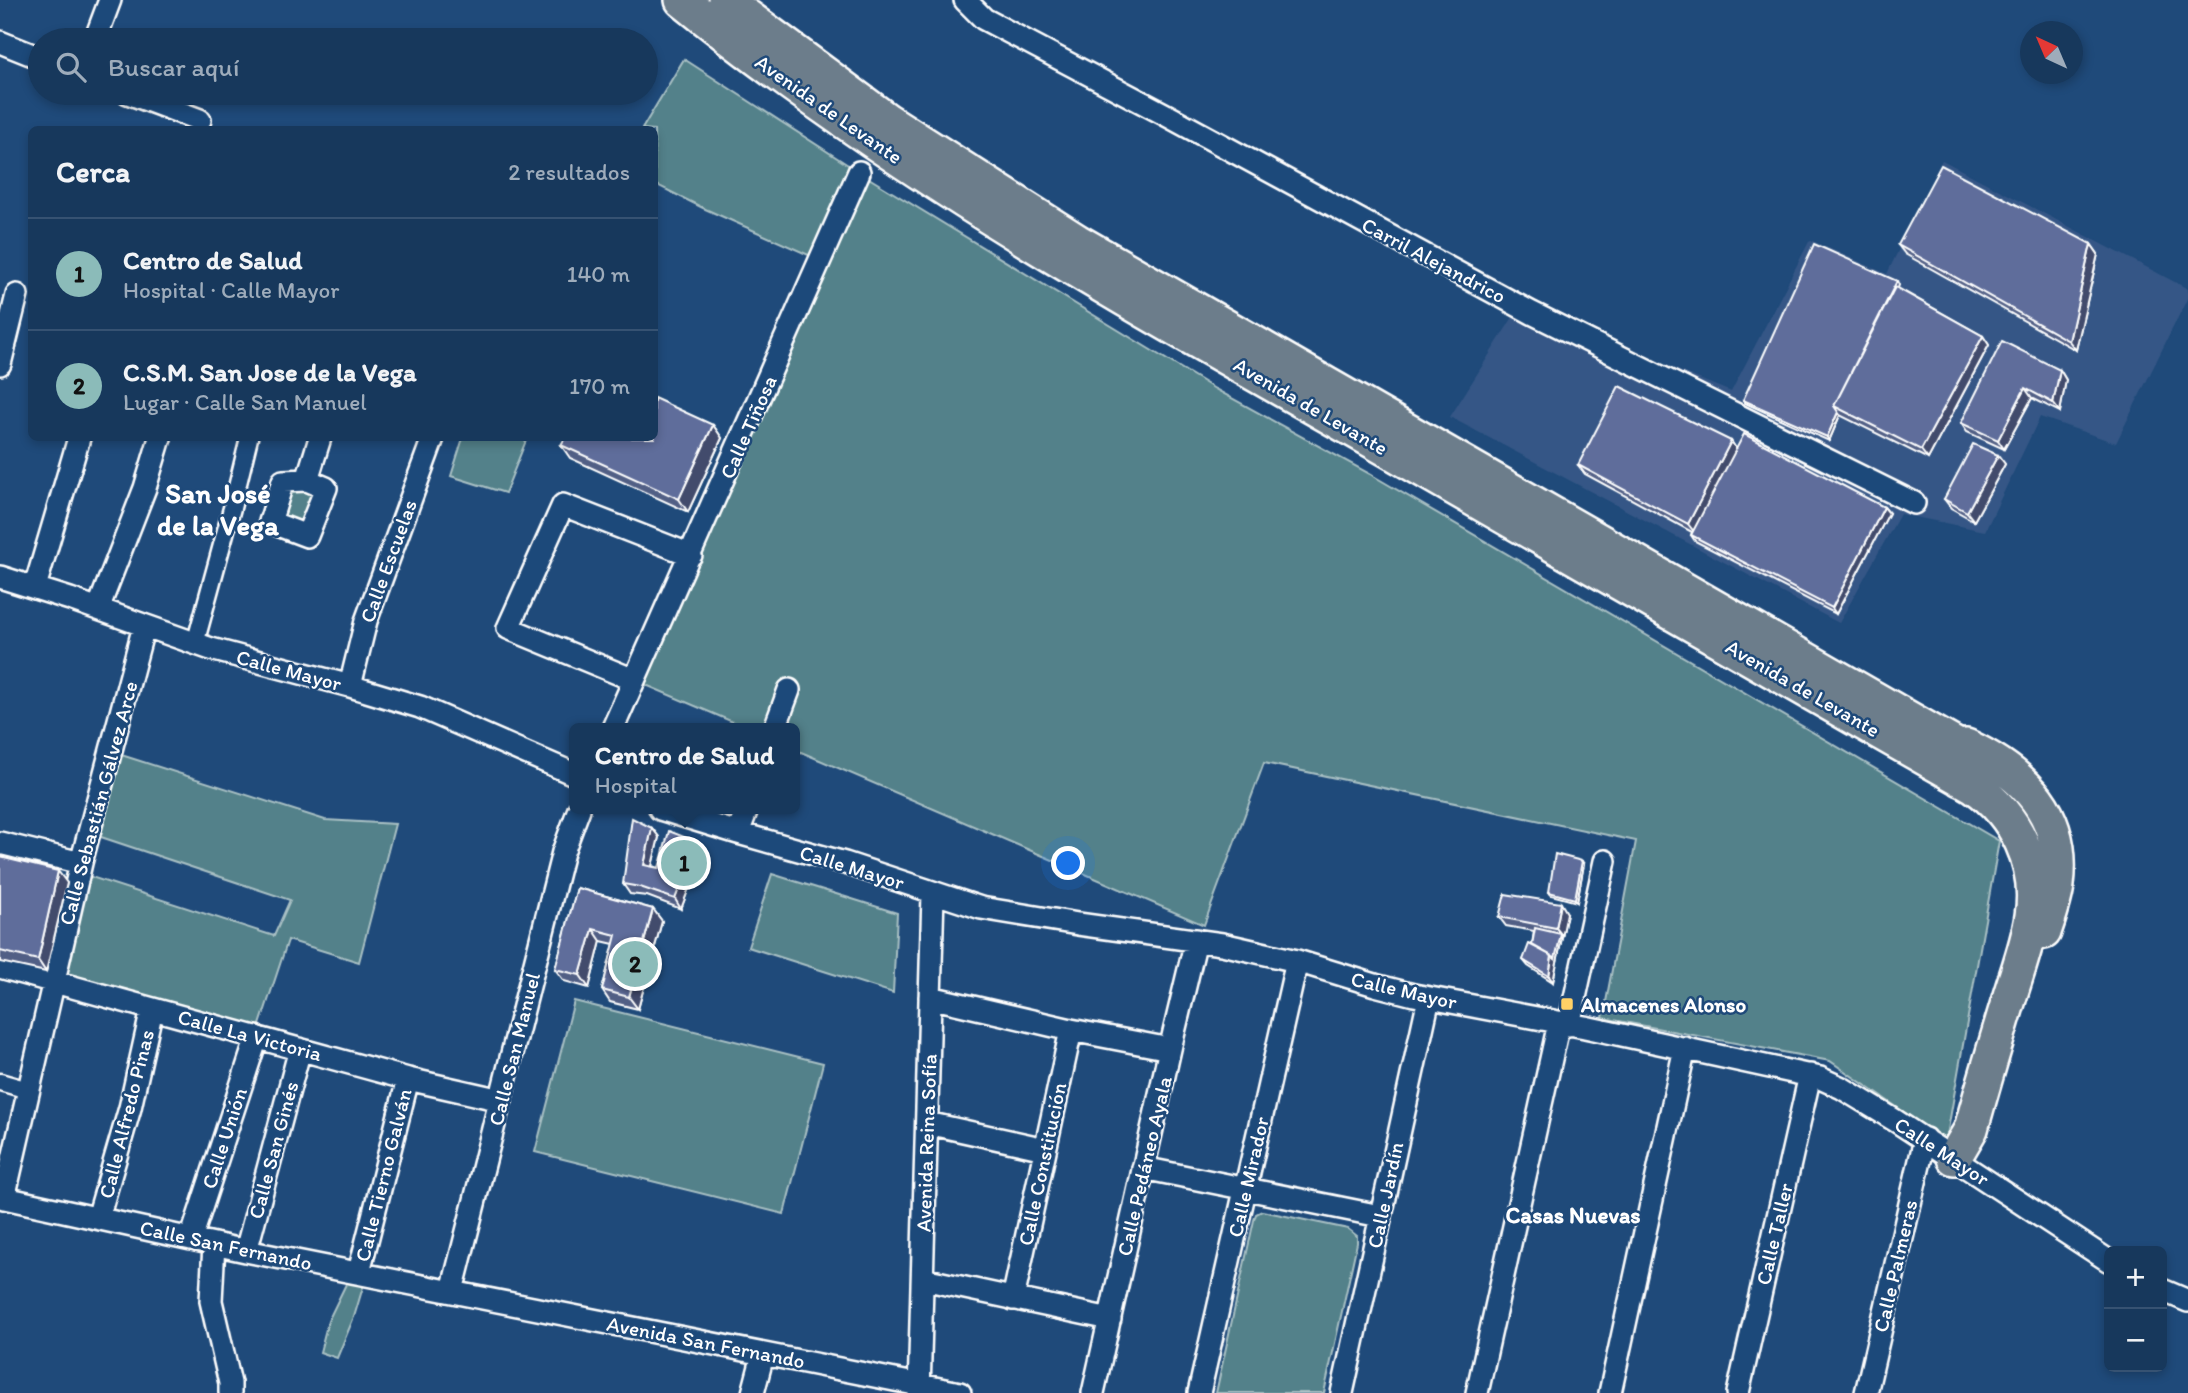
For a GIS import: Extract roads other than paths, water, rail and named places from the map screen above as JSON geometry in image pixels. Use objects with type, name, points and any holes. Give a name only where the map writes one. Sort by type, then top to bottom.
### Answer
[{"type":"main road","name":"Avenida de Levante","points":[[682,0],[782,78],[874,143],[1051,256],[1986,795],[2010,821],[2027,855],[2032,875],[2032,914],[1971,1129],[1964,1165]]},
{"type":"main road","name":"Avenida de Levante","points":[[725,0],[887,120],[1077,241],[1978,758],[1982,769],[1979,777],[1968,782],[1961,779]]},
{"type":"main road","name":"Avenida de Levante","points":[[1907,717],[1977,751],[2017,776],[2041,805],[2050,823],[2057,850],[2055,893],[1964,1165]]},
{"type":"street","points":[[100,28],[110,0]]},
{"type":"street","name":"Carril Alejandrico","points":[[965,0],[984,19],[1520,306],[1914,503]]},
{"type":"street","points":[[0,42],[28,53]]},
{"type":"street","points":[[160,105],[200,120]]},
{"type":"street","name":"Calle Tiñosa","points":[[615,723],[859,172]]},
{"type":"street","points":[[0,364],[17,295]]},
{"type":"street","points":[[35,587],[78,441]]},
{"type":"street","points":[[98,609],[145,488],[159,441]]},
{"type":"street","points":[[195,644],[248,441]]},
{"type":"street","points":[[307,480],[319,441]]},
{"type":"street","name":"Calle Escuelas","points":[[350,686],[366,621],[432,441]]},
{"type":"street","points":[[634,680],[508,628],[563,505],[691,555]]},
{"type":"street","name":"Calle Mayor","points":[[0,577],[195,644],[350,686],[437,714],[569,772]]},
{"type":"street","name":"Calle Sebastián Gálvez Arce","points":[[2,1197],[81,863],[145,625]]},
{"type":"street","points":[[777,723],[789,690]]},
{"type":"street","name":"Calle San Manuel","points":[[452,1291],[563,852],[577,814]]},
{"type":"street","name":"Calle Mayor","points":[[676,814],[845,863],[933,894],[1002,912],[1222,944],[1297,961],[1429,998],[1811,1075],[1842,1088],[1925,1139],[2104,1258]]},
{"type":"street","points":[[738,834],[745,814]]},
{"type":"street","points":[[0,843],[81,863]]},
{"type":"street","points":[[1477,1393],[1605,861]]},
{"type":"street","name":"Avenida Reina Sofía","points":[[920,1389],[933,894]]},
{"type":"street","name":"Calle Pedáneo Ayala","points":[[1093,1393],[1196,940]]},
{"type":"street","name":"Calle Mirador","points":[[1199,1393],[1297,961]]},
{"type":"street","name":"Calle La Victoria","points":[[0,968],[408,1079],[501,1100]]},
{"type":"street","points":[[930,997],[1071,1030],[1170,1049]]},
{"type":"street","name":"Calle Jardín","points":[[1342,1393],[1429,998]]},
{"type":"street","name":"Calle Alfredo Pinas","points":[[98,1218],[130,1108],[152,1009]]},
{"type":"street","name":"Calle Constitución","points":[[1013,1299],[1071,1030]]},
{"type":"street","name":"Calle Unión","points":[[191,1239],[257,1037]]},
{"type":"street","points":[[1610,1393],[1685,1048]]},
{"type":"street","name":"Calle San Ginés","points":[[246,1251],[300,1049]]},
{"type":"street","name":"Calle Taller","points":[[1738,1393],[1811,1075]]},
{"type":"street","name":"Calle Tierno Galván","points":[[359,1272],[408,1079]]},
{"type":"street","points":[[0,1082],[29,1090]]},
{"type":"street","points":[[927,1123],[1045,1149]]},
{"type":"street","name":"Calle Palmeras","points":[[1866,1393],[1925,1139]]},
{"type":"street","points":[[1143,1168],[1380,1216]]},
{"type":"street","name":"Calle San Fernando","points":[[2,1197],[246,1251],[452,1291]]},
{"type":"street","points":[[214,1244],[211,1301],[230,1393]]},
{"type":"street","points":[[923,1279],[1110,1320]]},
{"type":"street","name":"Avenida San Fernando","points":[[452,1291],[920,1389],[960,1393]]},
{"type":"street","points":[[2167,1292],[2188,1301]]},
{"type":"street","points":[[753,1393],[762,1355]]},
{"type":"place","name":"Centro de Salud","points":[[684,863]]},
{"type":"place","name":"C.S.M. San Jose de la Vega","points":[[635,964]]},
{"type":"place","name":"Almacenes Alonso","points":[[1567,1004]]},
{"type":"district","name":"San José de la Vega","points":[[218,509]]},
{"type":"district","name":"Casas Nuevas","points":[[1573,1215]]}]
